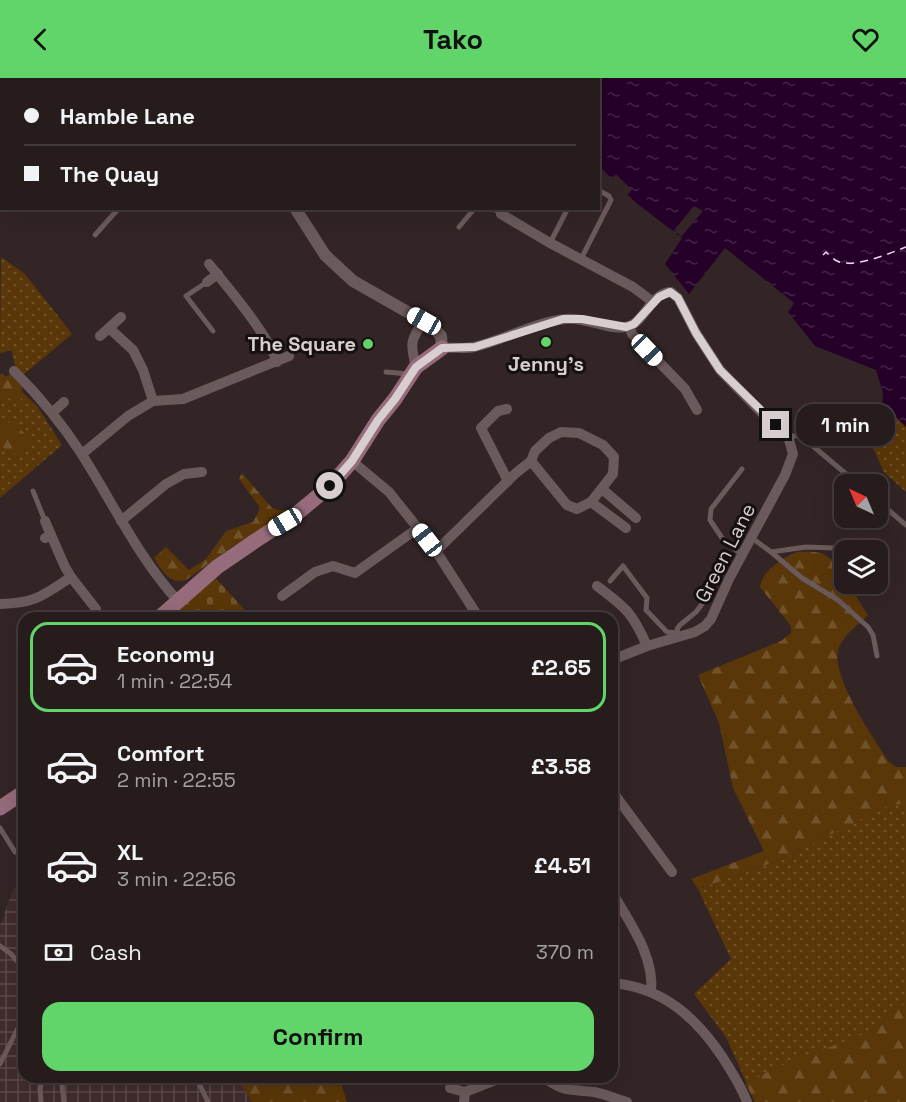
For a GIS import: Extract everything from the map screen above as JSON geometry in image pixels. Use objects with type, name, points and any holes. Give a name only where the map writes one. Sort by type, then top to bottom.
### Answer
[{"type":"main road","points":[[166,612],[235,554],[308,506],[335,482],[352,461],[413,370],[442,348]]},
{"type":"main road","points":[[0,808],[18,796]]},
{"type":"street","points":[[296,210],[326,255],[352,281],[432,326],[441,336],[442,348],[475,347],[563,319],[582,319],[623,328],[630,326],[640,318],[653,302],[666,292],[675,294],[696,333],[720,370],[788,436]]},
{"type":"street","points":[[500,210],[550,243],[633,286],[653,302]]},
{"type":"street","points":[[209,264],[273,350],[277,362]]},
{"type":"street","points":[[207,282],[218,274]]},
{"type":"street","points":[[100,336],[121,317]]},
{"type":"street","points":[[413,370],[411,345],[414,335],[424,321]]},
{"type":"street","points":[[630,326],[633,334],[685,389],[697,411]]},
{"type":"street","points":[[109,328],[133,350],[143,370],[153,400]]},
{"type":"street","points":[[82,454],[128,416],[153,400],[183,399],[211,394],[289,356]]},
{"type":"street","points":[[14,371],[53,412],[82,454],[157,577],[178,601]]},
{"type":"street","points":[[53,412],[64,402]]},
{"type":"street","points":[[507,409],[498,411],[481,428],[508,481]]},
{"type":"street","points":[[436,551],[531,461],[535,451],[549,438],[561,432],[579,433],[603,445],[614,457],[613,474],[587,506],[577,509],[567,505],[531,461]]},
{"type":"street","name":"Green Lane","points":[[618,658],[678,635],[695,632],[711,619],[785,475],[793,454],[788,436]]},
{"type":"street","points":[[352,461],[389,492],[436,551],[475,612]]},
{"type":"street","points":[[122,521],[166,484],[184,474],[202,472]]},
{"type":"street","points":[[602,489],[636,518]]},
{"type":"street","points":[[591,502],[626,528]]},
{"type":"street","points":[[45,521],[48,537],[64,567],[96,609]]},
{"type":"street","points":[[282,596],[315,572],[333,566],[355,573],[418,528]]},
{"type":"street","points":[[0,604],[37,600],[71,577]]},
{"type":"street","points":[[597,586],[626,609],[636,621],[647,646]]},
{"type":"street","points":[[618,799],[672,872]]},
{"type":"street","points":[[618,902],[642,944],[652,979],[651,992]]},
{"type":"street","points":[[618,984],[651,992],[682,1009],[712,1041],[742,1089],[747,1102]]},
{"type":"street","points":[[450,1088],[465,1097],[491,1083]]},
{"type":"street","points":[[552,1083],[568,1096],[595,1092],[627,1102]]},
{"type":"lane","points":[[581,260],[611,200],[609,196],[600,191]]},
{"type":"lane","points":[[95,235],[117,210]]},
{"type":"lane","points":[[459,227],[473,210]]},
{"type":"lane","points":[[550,243],[567,210]]},
{"type":"lane","points":[[207,282],[186,296],[213,331]]},
{"type":"lane","points":[[386,372],[413,370]]},
{"type":"lane","points":[[788,436],[801,436],[846,474]]},
{"type":"lane","points":[[742,469],[711,509],[710,520],[722,538],[742,555]]},
{"type":"lane","points":[[33,491],[45,521]]},
{"type":"lane","points":[[888,510],[906,525]]},
{"type":"lane","points":[[752,538],[802,578],[838,600],[868,627],[873,635],[877,656]]},
{"type":"lane","points":[[771,552],[806,547],[834,548]]},
{"type":"lane","points":[[610,581],[623,566],[647,597],[646,610],[667,632],[678,635],[680,625],[696,612],[709,595]]},
{"type":"lane","points":[[0,828],[15,852]]},
{"type":"lane","points":[[0,946],[18,962]]},
{"type":"lane","points":[[0,1064],[18,1028]]},
{"type":"lane","points":[[41,1083],[41,1102]]},
{"type":"lane","points":[[62,1083],[64,1102]]},
{"type":"lane","points":[[199,1083],[208,1102]]},
{"type":"shaded area","points":[[18,887],[18,1083],[240,1083],[252,1102],[0,1102],[0,925],[13,890]]},
{"type":"green space","points":[[1,257],[25,274],[72,334],[23,375],[16,368],[11,350],[0,353]]},
{"type":"green space","points":[[2,373],[37,406],[62,445],[0,498],[0,375]]},
{"type":"green space","points":[[10,374],[22,387],[21,400],[10,398],[0,403],[0,381]]},
{"type":"green space","points":[[895,416],[906,427],[906,492],[884,472],[866,433]]},
{"type":"green space","points":[[0,422],[13,423],[36,444],[15,454],[0,446]]},
{"type":"green space","points":[[242,473],[272,508],[285,510],[288,515],[233,546],[186,580],[171,579],[163,572],[154,558],[166,547],[189,570],[206,559],[226,531],[253,522],[259,506],[239,479]]},
{"type":"green space","points":[[797,552],[817,552],[826,556],[834,563],[834,594],[854,594],[868,615],[840,645],[837,657],[845,687],[863,722],[889,762],[896,767],[906,767],[906,805],[898,804],[883,808],[780,860],[698,889],[691,879],[764,851],[733,788],[719,723],[698,675],[781,641],[791,633],[791,626],[760,587],[769,570]]},
{"type":"green space","points":[[212,574],[247,612],[169,612]]},
{"type":"green space","points":[[906,796],[906,1102],[755,1102],[726,1037],[694,994],[731,959],[698,889],[780,860]]},
{"type":"green space","points":[[906,1003],[906,1102],[755,1102],[746,1084],[775,1068],[869,1032]]},
{"type":"green space","points":[[240,1083],[341,1083],[347,1102],[252,1102]]},
{"type":"water","points":[[600,78],[906,78],[906,427],[895,416],[887,422],[882,412],[883,393],[876,370],[815,346],[788,312],[794,303],[725,248],[689,294],[665,264],[682,238],[635,202],[600,167]]},
{"type":"pier","points":[[616,174],[632,190],[626,196],[611,180]]},
{"type":"pier","points":[[694,206],[703,211],[681,237],[674,230]]},
{"type":"ferry route","points":[[823,255],[826,252],[837,261],[853,263],[906,247]]},
{"type":"place","name":"Jenny's","points":[[546,342]]},
{"type":"place","name":"The Square","points":[[368,344]]},
{"type":"route","points":[[330,486],[352,461],[410,374],[428,356],[442,348],[475,347],[563,319],[582,319],[623,328],[634,324],[653,302],[666,292],[675,294],[678,298],[696,333],[720,370],[776,425]]}]
